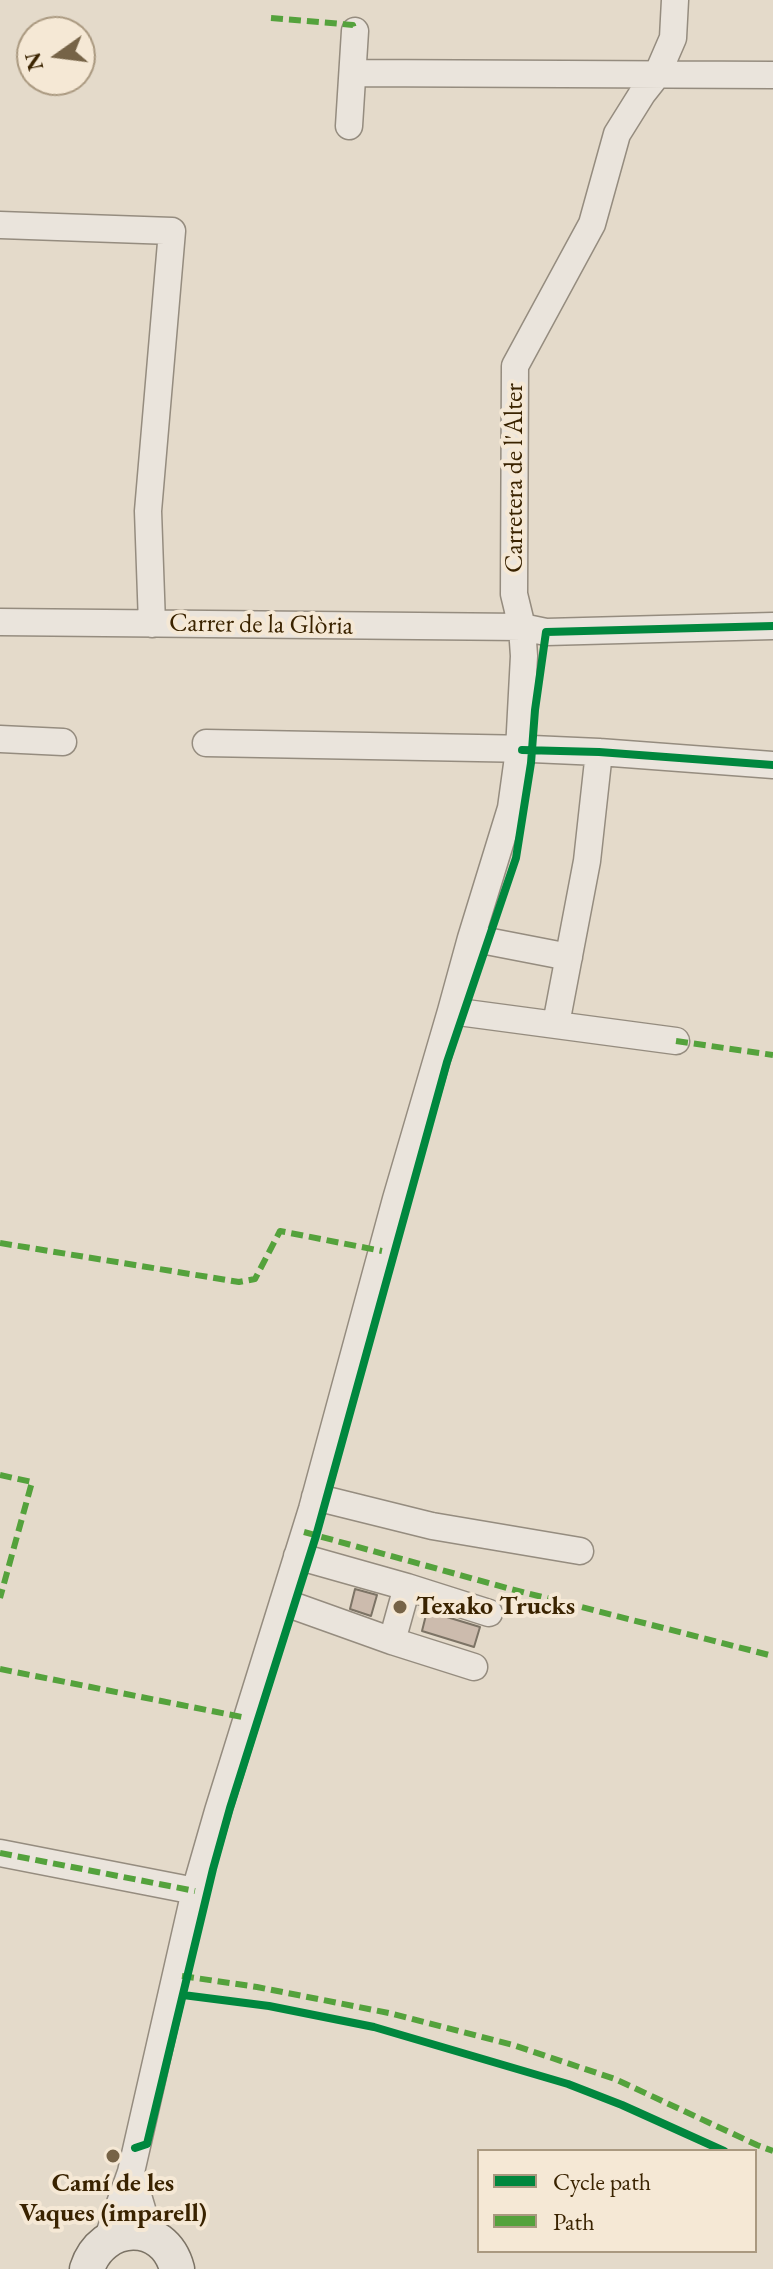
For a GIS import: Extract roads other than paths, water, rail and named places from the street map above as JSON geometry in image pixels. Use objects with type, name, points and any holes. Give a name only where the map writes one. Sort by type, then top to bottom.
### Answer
[{"type":"main road","points":[[87,2269],[95,2251],[107,2240],[136,2232],[150,2236],[168,2249],[180,2266]]},
{"type":"street","name":"Carretera de l'Alter","points":[[107,2240],[131,2172],[195,1891],[315,1497],[396,1199],[511,808],[519,750],[524,656],[522,627],[514,594],[515,366],[592,224],[617,134],[657,75],[673,38],[675,0]]},
{"type":"street","points":[[349,126],[355,31]]},
{"type":"street","points":[[353,73],[773,75]]},
{"type":"street","points":[[5,225],[172,231],[148,511],[152,624]]},
{"type":"street","name":"Carrer de la Glòria","points":[[0,622],[522,627],[546,632],[773,626]]},
{"type":"street","points":[[0,739],[63,742]]},
{"type":"street","points":[[206,743],[599,752],[773,765]]},
{"type":"street","points":[[556,1024],[587,861],[599,752]]},
{"type":"street","points":[[471,938],[569,957]]},
{"type":"street","points":[[451,1011],[676,1041]]},
{"type":"street","points":[[315,1497],[432,1526],[580,1551]]},
{"type":"street","points":[[297,1556],[489,1613]]},
{"type":"street","points":[[392,1641],[407,1587]]},
{"type":"street","points":[[283,1602],[474,1667]]},
{"type":"street","points":[[0,1853],[195,1891]]},
{"type":"street","points":[[131,2172],[150,2236]]},
{"type":"place","name":"Texako Trucks","points":[[400,1607]]},
{"type":"place","name":"Camí de les Vaques (imparell)","points":[[113,2156]]}]
